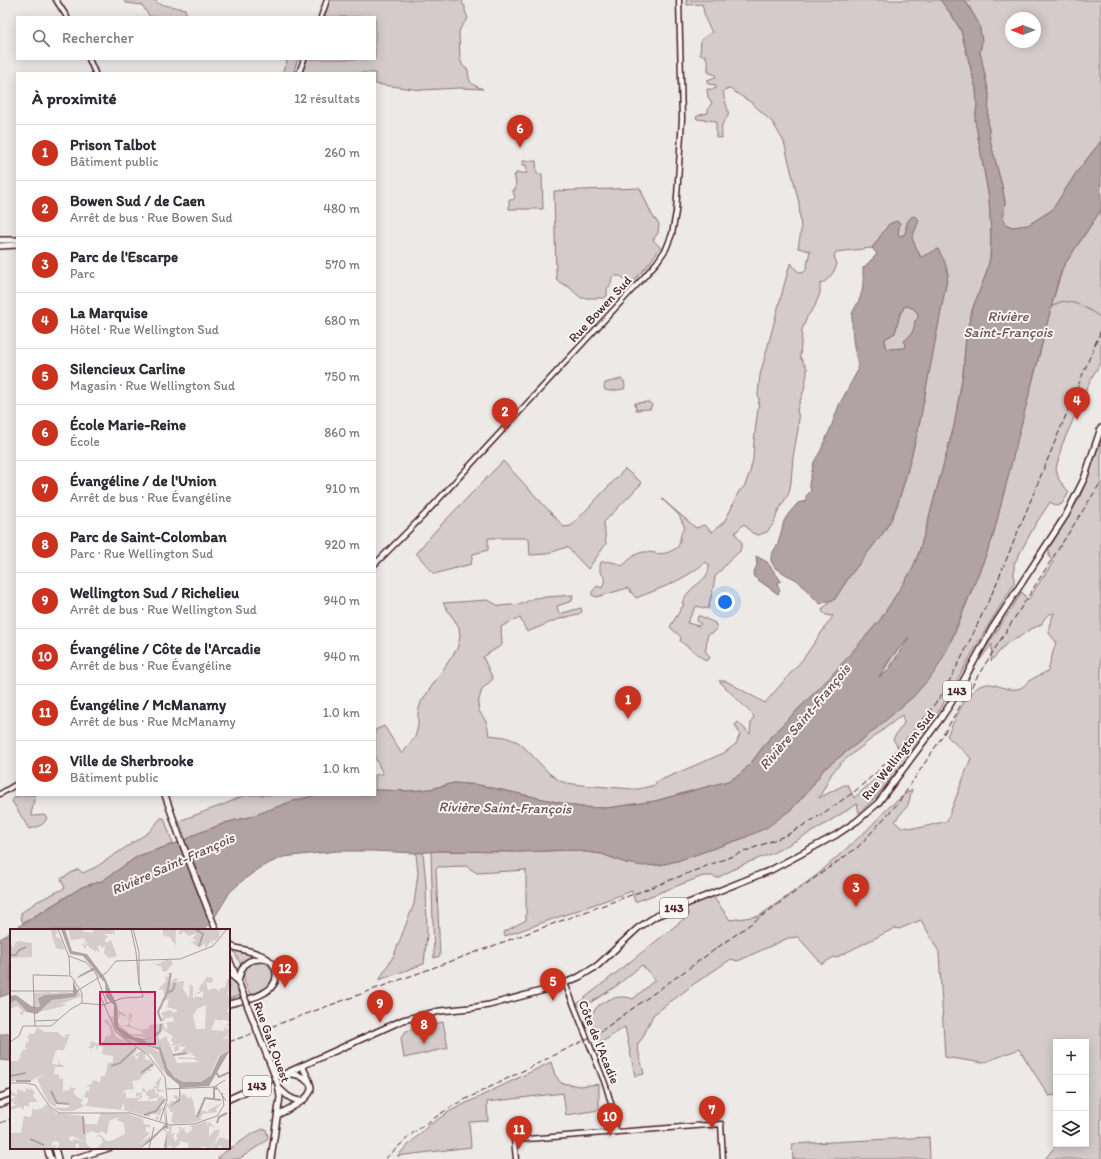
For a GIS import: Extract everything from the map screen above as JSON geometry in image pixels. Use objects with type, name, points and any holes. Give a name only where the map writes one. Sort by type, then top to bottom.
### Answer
[{"type":"main road","points":[[0,240],[16,240]]},
{"type":"main road","points":[[0,246],[16,245]]},
{"type":"main road","name":"Rue Wellington Sud","points":[[230,1099],[393,1024],[412,1017],[440,1011],[489,1005],[529,995],[579,977],[597,966],[638,928],[656,916],[771,870],[836,835],[857,821],[878,803],[951,703],[993,627],[1066,515],[1084,479],[1101,428]]},
{"type":"main road","points":[[165,796],[215,928]]},
{"type":"main road","points":[[230,946],[233,948],[262,955],[275,967],[276,978],[273,986],[265,992],[230,1007]]},
{"type":"main road","points":[[238,982],[240,972],[247,962],[254,959],[267,959]]},
{"type":"main road","name":"Rue Galt Ouest","points":[[230,962],[278,1086],[280,1097],[271,1159]]},
{"type":"main road","points":[[230,974],[238,982]]},
{"type":"main road","points":[[230,1004],[248,1000]]},
{"type":"main road","points":[[278,1115],[303,1101],[310,1094],[310,1084],[302,1066]]},
{"type":"main road","points":[[285,1074],[296,1074],[302,1076],[310,1084]]},
{"type":"main road","points":[[278,1086],[291,1098],[298,1101],[303,1101]]},
{"type":"main road","points":[[0,1097],[10,1093]]},
{"type":"main road","points":[[0,1104],[10,1100]]},
{"type":"main road","points":[[47,1149],[52,1159]]},
{"type":"main road","points":[[55,1149],[58,1159]]},
{"type":"main road","points":[[73,1159],[106,1149]]},
{"type":"street","points":[[56,0],[66,16]]},
{"type":"street","points":[[320,16],[327,0]]},
{"type":"street","name":"Rue Bowen Sud","points":[[376,563],[430,508],[644,277],[666,249],[672,234],[675,220],[681,134],[682,106],[679,0]]},
{"type":"street","points":[[89,60],[95,72]]},
{"type":"street","points":[[299,72],[304,60]]},
{"type":"street","points":[[0,794],[16,785]]},
{"type":"street","name":"Côte de l'Acadie","points":[[565,983],[608,1091],[613,1110],[616,1132]]},
{"type":"street","points":[[516,1159],[514,1140],[721,1124],[724,1159]]},
{"type":"shaded area","points":[[123,0],[155,0],[159,4],[185,9],[186,16],[149,16],[142,5],[126,3]]},
{"type":"shaded area","points":[[330,0],[462,0],[468,18],[459,32],[460,59],[463,66],[468,70],[471,83],[483,89],[460,88],[421,90],[376,84],[376,72],[302,72],[307,60],[376,60],[376,16],[323,16]]},
{"type":"shaded area","points":[[686,0],[941,0],[961,31],[976,89],[977,105],[975,120],[989,198],[991,236],[990,258],[986,274],[972,310],[966,335],[963,373],[954,426],[919,552],[912,570],[880,620],[832,675],[772,735],[751,763],[739,775],[728,781],[655,801],[607,808],[580,807],[479,785],[454,783],[430,789],[411,791],[376,790],[376,775],[383,774],[376,759],[376,730],[384,726],[402,754],[415,737],[418,726],[418,712],[421,702],[457,649],[460,636],[459,627],[443,603],[488,600],[499,606],[522,604],[534,598],[573,595],[572,601],[557,606],[559,614],[581,608],[582,612],[578,614],[556,620],[527,632],[520,618],[501,627],[502,645],[483,657],[493,679],[482,689],[478,704],[479,711],[487,723],[489,735],[505,737],[518,742],[549,773],[560,781],[581,785],[639,789],[655,785],[656,782],[724,753],[736,744],[740,734],[735,725],[738,722],[750,734],[751,723],[754,716],[719,681],[726,681],[765,703],[803,659],[833,616],[826,615],[822,611],[823,608],[835,599],[849,577],[883,533],[897,506],[918,431],[948,274],[920,256],[906,226],[906,232],[904,235],[899,236],[899,223],[889,224],[872,248],[836,252],[834,256],[837,264],[834,270],[828,279],[820,284],[820,293],[815,306],[807,317],[802,330],[800,357],[807,368],[807,374],[804,390],[797,410],[799,418],[798,429],[789,493],[778,511],[774,523],[767,532],[758,535],[752,533],[744,524],[735,533],[742,543],[740,551],[715,577],[708,609],[696,606],[687,623],[699,626],[701,624],[697,621],[698,616],[700,616],[715,623],[717,629],[713,633],[708,634],[705,650],[710,658],[706,661],[680,641],[681,637],[670,627],[684,604],[682,603],[686,596],[707,574],[709,565],[706,562],[681,579],[636,598],[628,588],[596,597],[592,595],[592,592],[597,586],[602,588],[604,583],[604,577],[600,572],[601,562],[612,562],[622,566],[634,556],[643,552],[663,554],[677,548],[685,528],[679,515],[662,499],[696,528],[704,525],[712,532],[724,522],[739,491],[745,485],[750,472],[753,459],[760,375],[789,267],[791,263],[797,271],[803,273],[806,270],[810,251],[798,248],[801,231],[799,203],[784,142],[773,123],[752,103],[730,89],[724,90],[728,117],[722,125],[722,138],[716,137],[716,121],[697,119],[696,117],[708,113],[708,109],[712,103],[708,97],[707,89],[716,89],[716,85],[708,84],[707,80],[716,77],[708,72],[708,62],[705,55],[700,55],[701,40],[712,32],[706,21],[702,4],[687,5]]},
{"type":"shaded area","points":[[965,0],[1101,0],[1101,141],[1076,173],[1052,210],[1028,225],[1013,227],[1007,225],[1003,221],[1005,201],[990,140],[988,122],[989,94],[980,52],[982,41],[979,24]]},
{"type":"shaded area","points":[[288,60],[298,60],[293,72],[282,72]]},
{"type":"shaded area","points":[[522,161],[536,161],[537,174],[542,174],[543,209],[509,209],[509,200],[513,200],[515,197],[513,190],[515,190],[516,181],[514,175],[516,175],[516,173],[527,173],[526,165],[522,165]]},
{"type":"shaded area","points":[[640,188],[652,215],[659,224],[658,233],[653,240],[660,248],[630,285],[621,276],[614,276],[612,277],[611,284],[607,289],[607,296],[604,298],[581,298],[569,287],[557,281],[554,191]]},
{"type":"shaded area","points":[[1101,210],[1101,362],[1092,377],[1062,445],[1056,469],[1059,480],[1069,492],[1062,504],[1057,506],[1050,502],[1035,525],[1014,564],[1014,584],[986,629],[941,708],[910,754],[873,800],[859,813],[857,804],[817,829],[773,853],[744,864],[717,878],[712,876],[703,876],[635,902],[632,891],[505,936],[504,932],[526,920],[526,870],[477,873],[466,866],[438,867],[436,869],[440,956],[434,958],[431,851],[520,852],[570,850],[602,854],[626,863],[660,865],[677,861],[744,838],[810,789],[824,769],[872,732],[947,650],[992,540],[1051,307],[1063,267]],"holes":[[[902,715],[904,723],[893,739],[901,753],[854,798],[848,785],[844,785],[819,798],[832,773],[842,762]]]},
{"type":"shaded area","points":[[905,306],[916,311],[918,315],[913,331],[904,341],[906,345],[905,348],[887,349],[885,347],[885,339],[895,333],[900,314]]},
{"type":"shaded area","points":[[621,379],[624,381],[624,389],[610,391],[605,390],[605,383]]},
{"type":"shaded area","points":[[649,402],[652,405],[650,409],[636,410],[635,403]]},
{"type":"shaded area","points":[[1101,440],[1101,1159],[1045,1159],[1055,1147],[1089,1147],[1089,1039],[1053,1039],[1053,1095],[1049,1096],[1019,1049],[983,1063],[945,1057],[939,952],[921,920],[899,929],[895,928],[822,964],[798,937],[788,938],[738,961],[731,959],[694,984],[653,1015],[643,1037],[637,1045],[644,1074],[635,1076],[625,1027],[599,1044],[591,1017],[596,1008],[604,1002],[619,997],[633,999],[655,980],[642,965],[615,987],[585,1006],[579,1006],[577,1004],[689,915],[686,905],[712,895],[730,920],[759,916],[817,875],[867,830],[889,807],[912,789],[908,805],[895,821],[900,827],[919,828],[947,821],[971,758],[947,736],[969,695],[982,685],[990,684],[1010,689],[1017,689],[1048,671],[1056,642],[1049,633],[1049,626],[1054,613],[1046,617],[1042,624],[1008,642],[991,661],[992,644],[980,660],[980,657],[1022,592],[1028,600],[1053,562],[1049,556],[1049,548],[1079,499]]},
{"type":"shaded area","points":[[503,461],[564,527],[571,526],[625,469],[642,483],[604,522],[606,544],[588,569],[567,547],[546,554],[530,555],[529,538],[488,538],[488,550],[473,554],[471,564],[434,574],[416,553],[437,529]]},
{"type":"shaded area","points":[[912,634],[888,671],[879,678],[893,655]]},
{"type":"shaded area","points":[[35,796],[31,815],[44,815],[47,817],[46,820],[37,827],[29,829],[12,801],[15,797]]},
{"type":"shaded area","points":[[243,796],[313,796],[293,801],[250,817],[228,822],[194,835],[186,840],[179,821]]},
{"type":"shaded area","points":[[161,818],[164,818],[173,844],[138,856],[102,881],[82,887],[23,923],[21,913],[38,901],[65,888],[61,879],[78,869],[83,873],[96,867],[149,832]]},
{"type":"shaded area","points":[[423,852],[426,884],[427,934],[424,964],[379,980],[394,955],[414,904],[418,873],[416,853]]},
{"type":"shaded area","points":[[233,949],[253,955],[245,960],[241,965]]},
{"type":"shaded area","points":[[259,961],[263,962],[269,967],[273,977],[270,985],[264,991],[251,996],[244,980],[244,973],[248,963]]},
{"type":"shaded area","points":[[230,977],[233,979],[240,995],[230,999]]},
{"type":"shaded area","points":[[443,1022],[448,1048],[404,1058],[401,1038],[406,1031]]},
{"type":"shaded area","points":[[551,1062],[555,1075],[561,1083],[580,1086],[599,1084],[599,1110],[566,1115],[563,1093],[487,1102],[488,1121],[469,1122],[471,1147],[397,1156],[428,1126],[450,1111]]},
{"type":"shaded area","points":[[266,1129],[268,1137],[266,1141],[239,1159],[218,1159],[219,1156],[252,1134]]},
{"type":"shaded area","points":[[929,1137],[930,1159],[793,1159],[792,1144]]},
{"type":"water","name":"Rivière Saint-François","points":[[940,0],[965,0],[979,24],[982,41],[980,52],[989,94],[988,122],[990,140],[1005,202],[1003,221],[1007,225],[1013,227],[1028,225],[1052,210],[1076,173],[1101,141],[1101,210],[1063,267],[1058,281],[992,540],[947,650],[935,672],[913,697],[872,732],[824,769],[810,789],[792,809],[766,828],[744,838],[677,861],[660,865],[643,866],[626,863],[602,854],[570,850],[520,852],[440,851],[416,853],[337,851],[283,857],[261,867],[230,892],[206,929],[15,929],[82,887],[102,881],[138,856],[186,840],[193,835],[228,822],[250,817],[293,801],[313,796],[376,796],[376,790],[411,791],[430,789],[454,783],[479,785],[580,807],[607,808],[655,801],[728,781],[739,775],[751,763],[772,735],[832,675],[880,620],[912,570],[919,552],[954,426],[963,373],[966,335],[972,310],[986,274],[990,258],[991,236],[989,198],[975,120],[977,105],[976,89],[961,31],[953,17]],"holes":[[[909,637],[888,671],[879,677],[889,661]]]},
{"type":"water","points":[[913,216],[917,217],[919,221],[912,238],[920,256],[921,257],[938,249],[945,262],[948,274],[918,431],[905,480],[891,520],[883,533],[849,577],[835,599],[820,604],[797,580],[775,568],[771,561],[771,555],[778,544],[784,521],[789,513],[798,503],[806,501],[806,496],[811,491],[809,484],[814,462],[831,427],[839,405],[858,370],[854,349],[852,315],[862,290],[863,268],[877,254],[872,248],[889,224],[896,221],[900,223],[898,234],[899,236],[904,235],[910,218]],"holes":[[[905,306],[915,310],[918,317],[915,321],[912,333],[904,341],[906,345],[905,348],[887,349],[885,347],[885,339],[895,333],[900,314]]]},
{"type":"water","points":[[756,556],[767,562],[781,581],[777,583],[780,591],[778,594],[754,577],[753,574],[757,565]]},
{"type":"water","points":[[10,933],[10,993],[0,997],[0,939]]},
{"type":"water","points":[[10,1033],[10,1061],[0,1060],[0,1034]]},
{"type":"waterway","points":[[1051,307],[1060,302],[1070,302],[1087,309],[1101,318]]},
{"type":"railway","points":[[230,1042],[642,891],[787,835],[819,816],[854,792],[878,771],[926,716],[944,691],[964,653],[995,587],[1101,330]]},
{"type":"railway","points":[[385,1159],[414,1132],[452,1106],[597,1034],[858,847],[899,802],[942,737],[977,677],[1101,482]]},
{"type":"railway","points":[[0,1123],[10,1119]]},
{"type":"place","name":"École Marie-Reine","points":[[520,148]]},
{"type":"place","name":"La Marquise","points":[[1077,420]]},
{"type":"place","name":"Bowen Sud / de Caen","points":[[505,431]]},
{"type":"place","name":"Prison Talbot","points":[[628,719]]},
{"type":"place","name":"Parc de l'Escarpe","points":[[856,907]]},
{"type":"place","name":"Ville de Sherbrooke","points":[[285,988]]},
{"type":"place","name":"Silencieux Carline","points":[[553,1001]]},
{"type":"place","name":"Wellington Sud / Richelieu","points":[[380,1023]]},
{"type":"place","name":"Parc de Saint-Colomban","points":[[424,1044]]},
{"type":"place","name":"Évangéline / de l'Union","points":[[712,1129]]},
{"type":"place","name":"Évangéline / Côte de l'Arcadie","points":[[610,1136]]},
{"type":"place","name":"Évangéline / McManamy","points":[[519,1149]]}]
